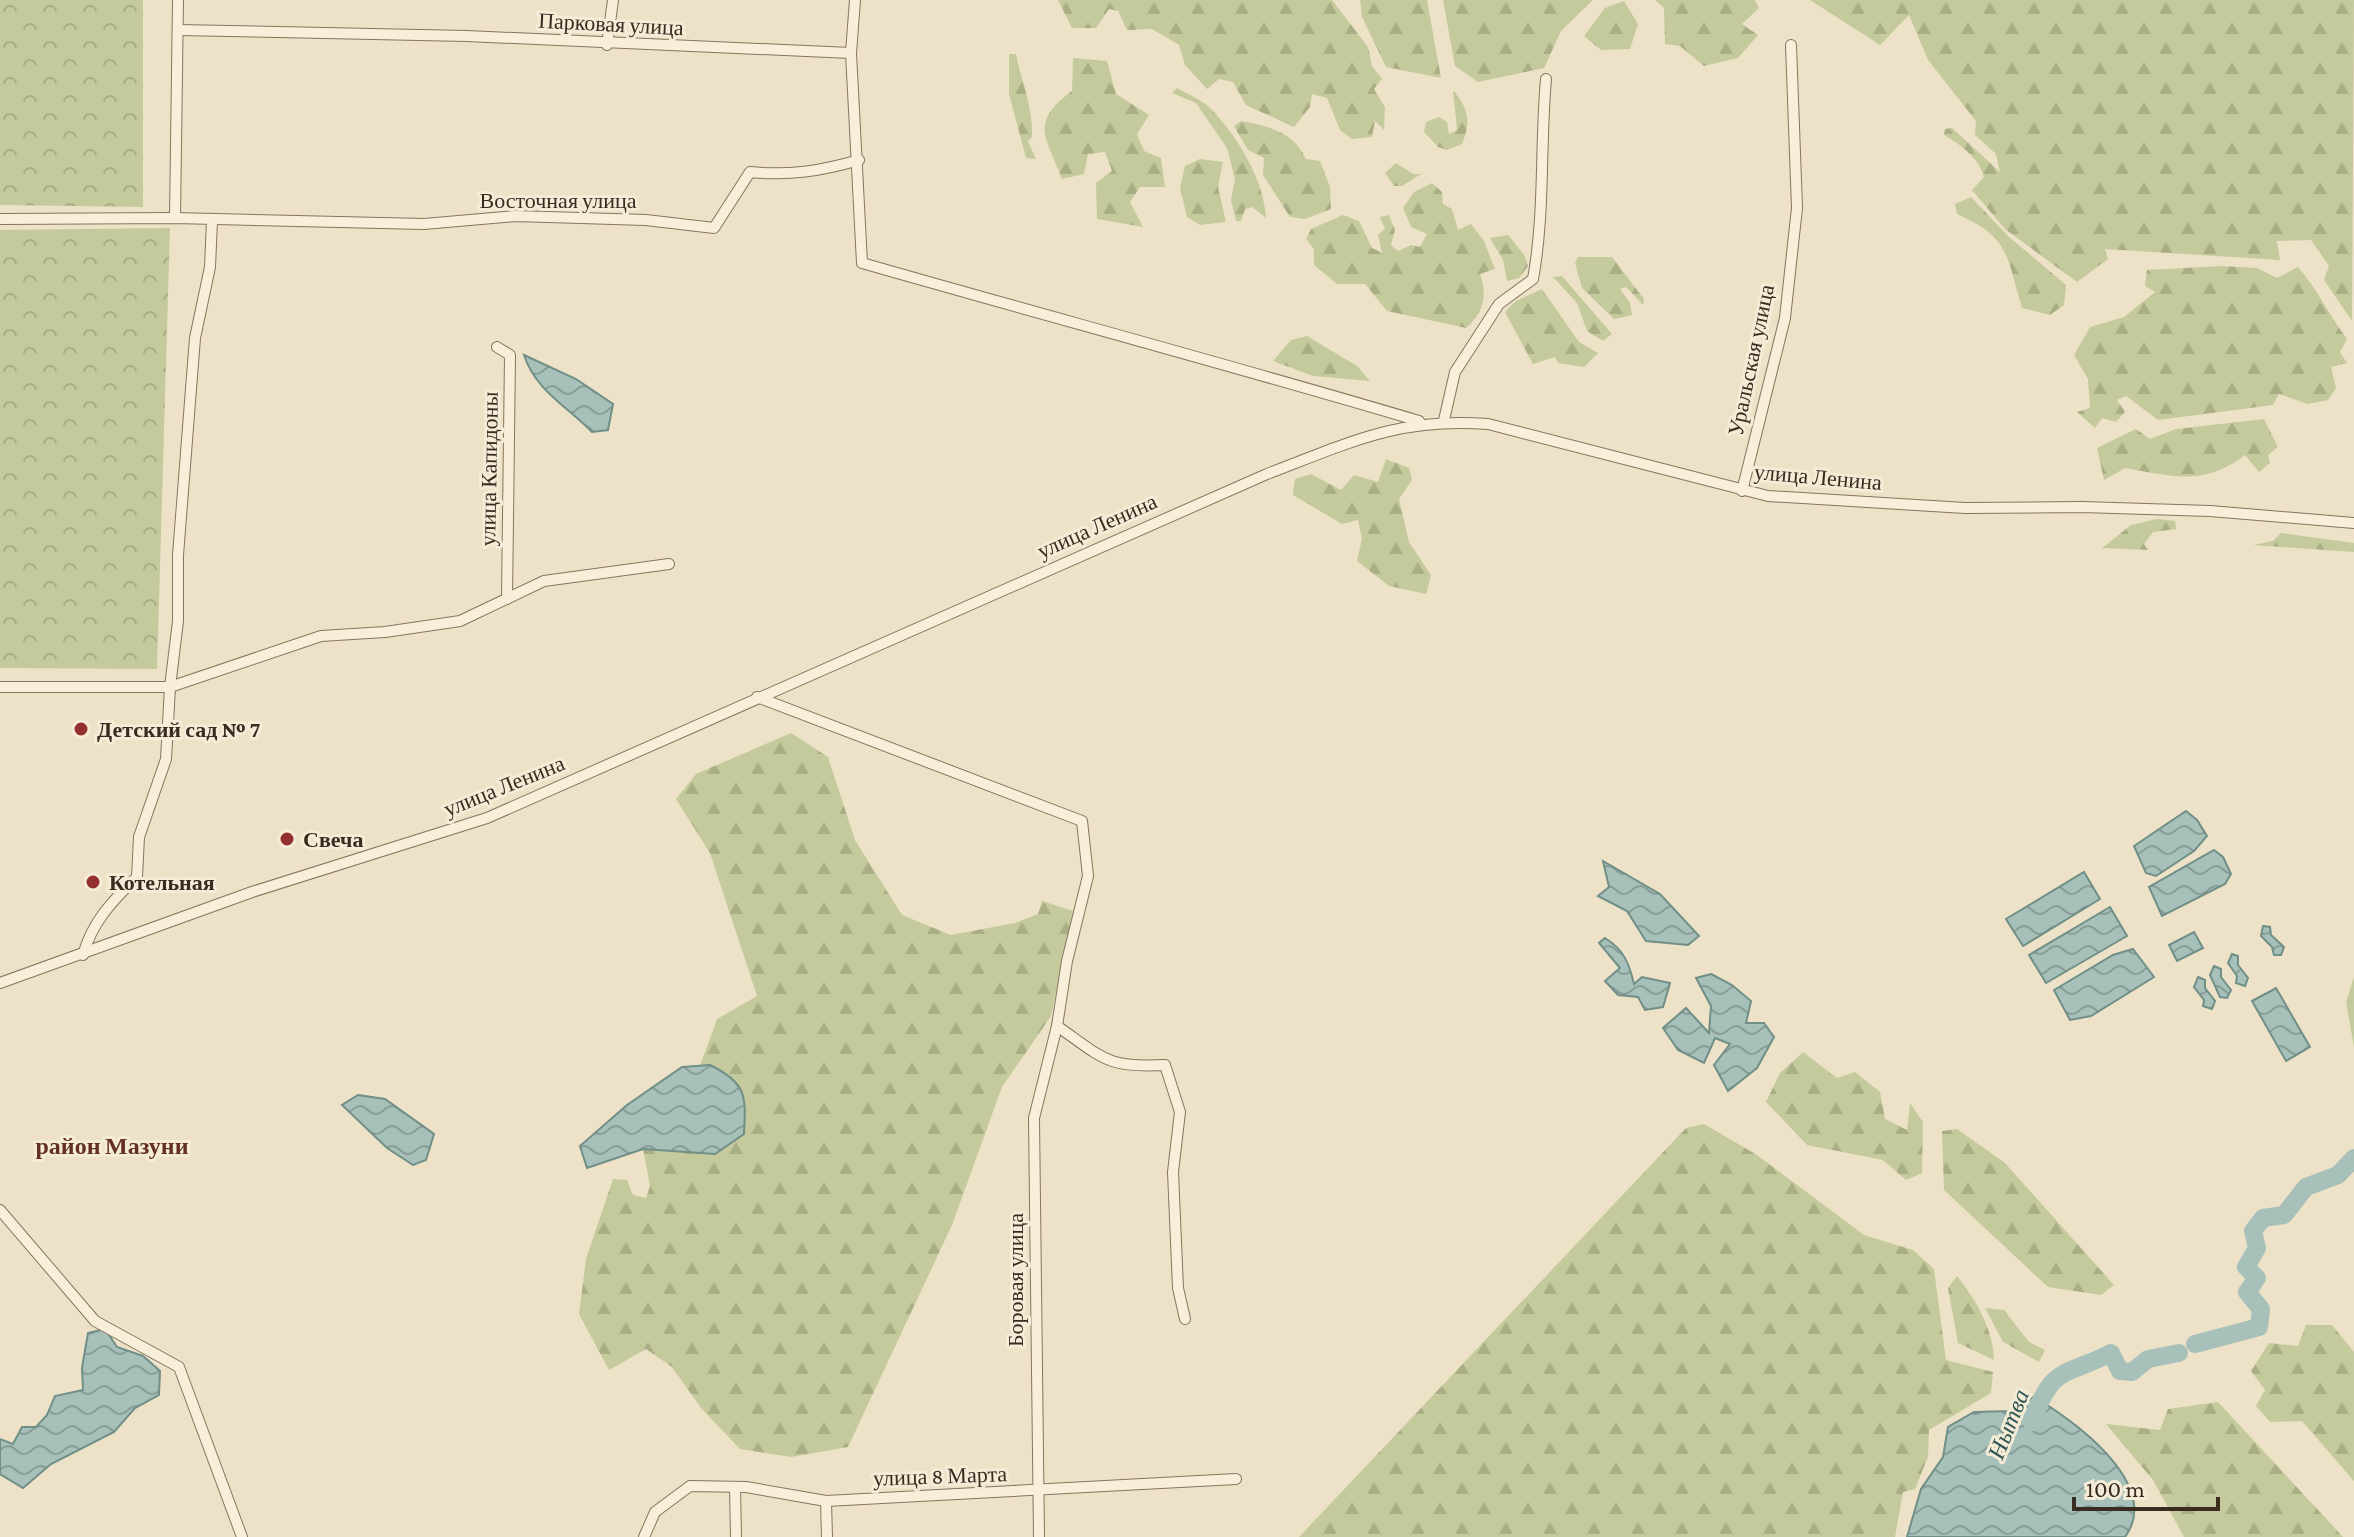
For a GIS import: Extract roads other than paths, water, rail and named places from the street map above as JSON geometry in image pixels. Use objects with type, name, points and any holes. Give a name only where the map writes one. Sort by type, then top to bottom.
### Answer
[{"type":"street","points":[[175,218],[178,0]]},
{"type":"street","points":[[607,45],[613,0]]},
{"type":"street","points":[[855,0],[851,53],[862,263],[980,299],[1178,350],[1425,423]]},
{"type":"street","name":"Парковая улица","points":[[178,30],[467,36],[607,45],[851,53]]},
{"type":"street","name":"Уральская улица","points":[[1742,491],[1787,302],[1797,208],[1791,45]]},
{"type":"street","points":[[1444,420],[1455,372],[1499,304],[1533,279],[1542,230],[1541,132],[1546,79]]},
{"type":"street","name":"Восточная улица","points":[[0,219],[175,218],[424,224],[515,216],[646,220],[714,228],[750,172],[784,176],[821,171],[859,160]]},
{"type":"street","points":[[83,955],[89,934],[102,914],[137,877],[139,837],[166,759],[178,621],[178,555],[195,338],[210,267],[212,221]]},
{"type":"street","name":"улица Капидоны","points":[[497,347],[510,355],[507,599]]},
{"type":"street","name":"улица Ленина","points":[[0,983],[252,892],[487,818],[1267,474],[1391,428],[1444,420],[1488,424],[1768,496],[1965,508],[2082,507],[2262,514],[2354,523]]},
{"type":"street","points":[[0,687],[170,687],[321,636],[385,632],[460,621],[544,581],[669,564]]},
{"type":"street","name":"Боровая улица","points":[[757,697],[1082,821],[1088,876],[1067,961],[1057,1026],[1034,1118],[1039,1537]]},
{"type":"street","points":[[1057,1026],[1106,1060],[1122,1066],[1165,1065],[1180,1112],[1173,1172],[1178,1288],[1185,1319]]},
{"type":"street","points":[[0,1210],[95,1321],[179,1367],[242,1537]]},
{"type":"street","name":"улица 8 Марта","points":[[644,1537],[655,1512],[690,1486],[735,1487],[826,1501],[1236,1479]]},
{"type":"street","points":[[735,1487],[736,1537]]},
{"type":"street","points":[[826,1501],[827,1537]]},
{"type":"water","points":[[524,355],[576,379],[613,404],[608,430],[592,432],[544,388]]},
{"type":"water","points":[[2186,811],[2197,820],[2207,836],[2194,851],[2156,876],[2146,873],[2134,846]]},
{"type":"water","points":[[2214,850],[2223,857],[2231,874],[2225,884],[2162,916],[2149,887]]},
{"type":"water","points":[[1603,861],[1660,894],[1699,936],[1688,945],[1646,941],[1627,911],[1598,896],[1609,887]]},
{"type":"water","points":[[2084,872],[2100,899],[2023,946],[2006,919]]},
{"type":"water","points":[[2110,907],[2127,936],[2046,983],[2029,955]]},
{"type":"water","points":[[2263,926],[2270,927],[2271,935],[2284,947],[2281,955],[2274,955],[2272,947],[2261,936]]},
{"type":"water","points":[[2194,932],[2203,948],[2177,961],[2169,945]]},
{"type":"water","points":[[1605,938],[1625,958],[1634,984],[1642,977],[1670,983],[1663,1007],[1645,1010],[1638,997],[1618,995],[1605,981],[1620,968],[1599,943]]},
{"type":"water","points":[[2133,949],[2154,977],[2091,1016],[2070,1020],[2054,990],[2113,955]]},
{"type":"water","points":[[2232,954],[2238,956],[2238,965],[2248,978],[2245,986],[2236,983],[2237,976],[2228,963]]},
{"type":"water","points":[[2214,966],[2221,969],[2221,977],[2231,990],[2227,998],[2220,997],[2210,975]]},
{"type":"water","points":[[1711,974],[1732,985],[1751,1001],[1746,1023],[1764,1023],[1774,1037],[1757,1068],[1728,1091],[1714,1065],[1730,1044],[1715,1038],[1704,1063],[1678,1050],[1663,1028],[1686,1008],[1709,1033],[1711,1006],[1696,978]]},
{"type":"water","points":[[2198,977],[2205,980],[2205,988],[2215,1001],[2212,1009],[2203,1006],[2204,1000],[2194,987]]},
{"type":"water","points":[[2276,988],[2310,1047],[2286,1061],[2252,1001]]},
{"type":"water","points":[[710,1065],[731,1078],[742,1092],[744,1134],[715,1154],[643,1149],[587,1168],[580,1146],[627,1105],[682,1067]]},
{"type":"water","points":[[358,1095],[385,1099],[434,1134],[426,1160],[413,1165],[387,1148],[342,1105]]},
{"type":"water","points":[[105,1329],[117,1347],[143,1356],[160,1371],[159,1395],[135,1408],[114,1432],[51,1464],[23,1488],[0,1474],[0,1439],[13,1444],[22,1427],[36,1427],[47,1415],[55,1396],[83,1390],[82,1368],[88,1333]]},
{"type":"water","points":[[2034,1397],[2090,1438],[2109,1456],[2123,1476],[2132,1496],[2134,1517],[2125,1537],[1907,1537],[1921,1489],[1943,1457],[1948,1427],[1974,1412],[2010,1411]]},
{"type":"waterway","name":"Нытва","points":[[2195,1344],[2259,1327],[2261,1309],[2247,1292],[2257,1278],[2246,1267],[2257,1248],[2253,1231],[2263,1218],[2284,1215],[2306,1187],[2338,1175],[2354,1158]]},
{"type":"waterway","name":"Нытва","points":[[2032,1422],[2047,1390],[2054,1381],[2071,1370],[2111,1353],[2120,1371],[2132,1372],[2148,1359],[2179,1353]]},
{"type":"place","name":"Детский сад № 7","points":[[81,729]]},
{"type":"place","name":"Свеча","points":[[287,839]]},
{"type":"place","name":"Котельная","points":[[93,882]]},
{"type":"district","name":"район Мазуни","points":[[112,1145]]}]
